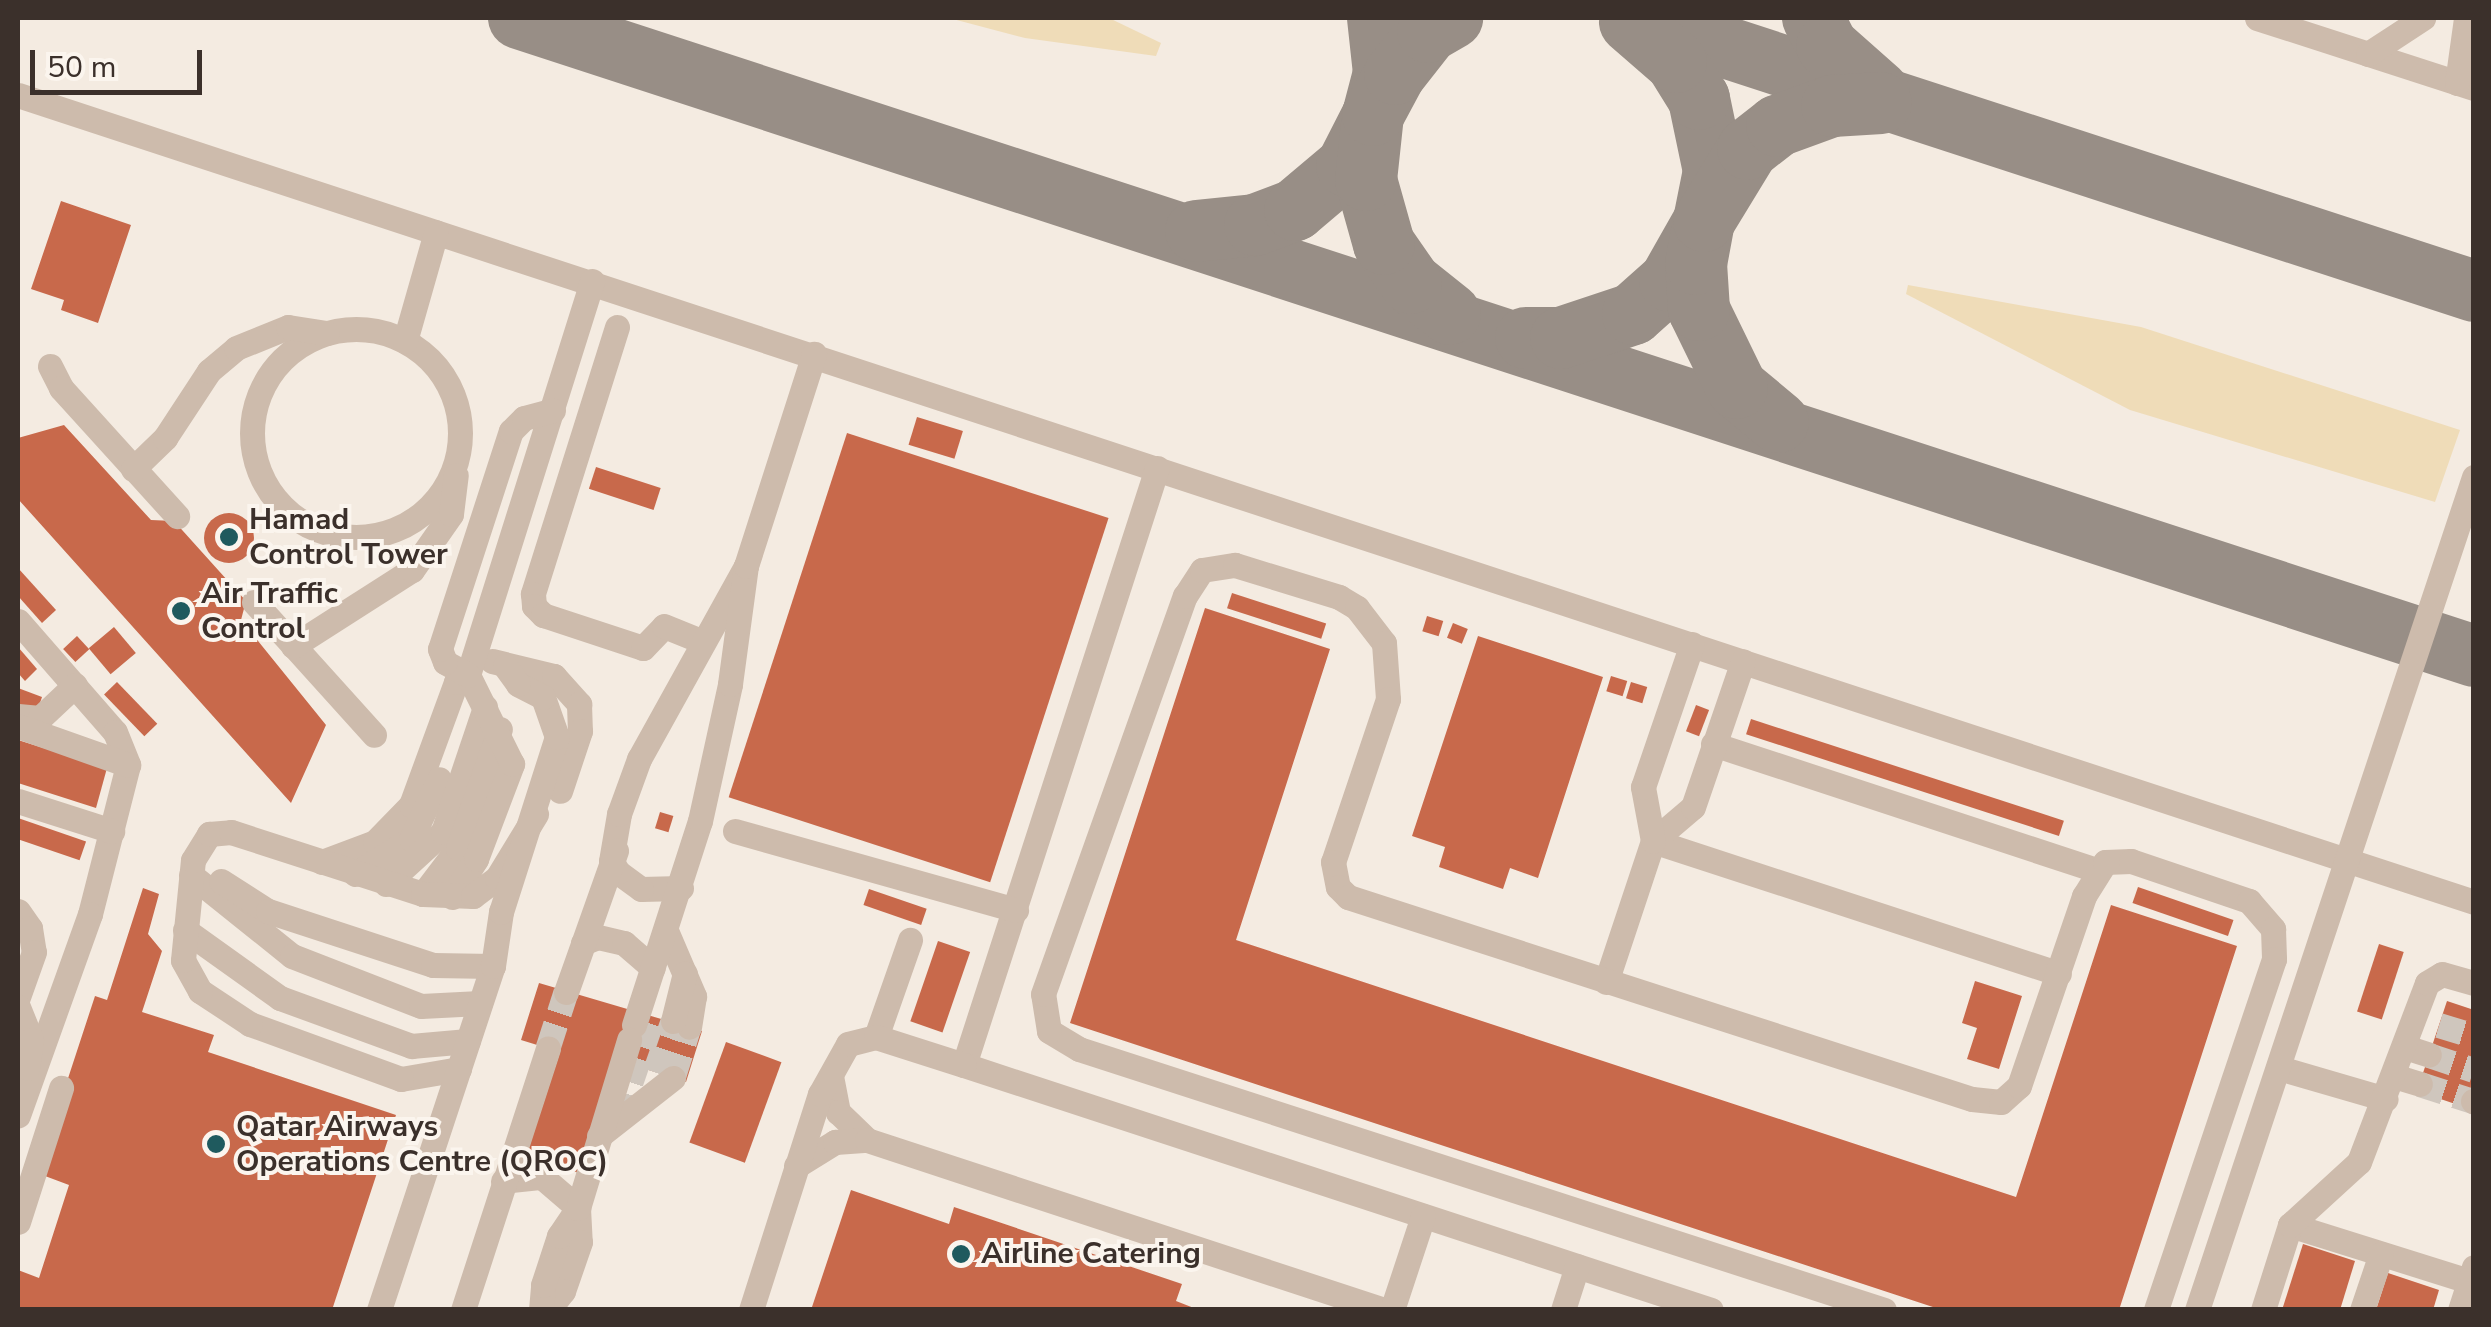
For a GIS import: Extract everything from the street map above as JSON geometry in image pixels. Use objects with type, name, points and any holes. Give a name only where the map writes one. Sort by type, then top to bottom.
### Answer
[{"type":"lane","points":[[2257,18],[2465,86],[2466,18]]},
{"type":"lane","points":[[2368,54],[2424,18]]},
{"type":"lane","points":[[18,95],[2474,902]]},
{"type":"lane","points":[[404,341],[436,232]]},
{"type":"lane","points":[[386,884],[443,832],[475,680],[592,281]]},
{"type":"lane","points":[[617,326],[532,594],[534,606],[548,617],[643,648],[664,626],[701,641]]},
{"type":"lane","points":[[133,469],[165,438],[209,371],[236,348],[288,327],[328,333],[367,330],[404,341],[448,385],[460,425],[451,514],[412,570],[293,646]]},
{"type":"lane","points":[[328,333],[279,363],[254,414],[260,471],[280,503],[329,533],[386,533],[434,502],[455,466]]},
{"type":"lane","points":[[545,1310],[559,1236],[578,1208],[599,1136],[656,1026],[676,951],[681,888],[730,684],[746,566],[814,354]]},
{"type":"lane","points":[[50,366],[60,388],[177,516]]},
{"type":"lane","points":[[452,897],[476,859],[512,764],[500,729],[475,680],[440,656],[511,431],[524,418],[553,410]]},
{"type":"lane","points":[[964,1065],[1158,468]]},
{"type":"lane","points":[[2197,1310],[2474,478]]},
{"type":"lane","points":[[1884,1310],[1079,1050],[1049,1031],[1044,994],[1191,580],[1215,564],[1235,565],[1339,597],[1357,608],[1384,642],[1388,699],[1333,862],[1338,887],[1363,905],[1989,1103],[2001,1102],[2018,1086],[2096,870],[2117,858],[2131,860],[2249,900],[2264,913],[2277,944],[2156,1310]]},
{"type":"lane","points":[[566,992],[611,861],[639,759],[746,566]]},
{"type":"lane","points":[[254,602],[374,735]]},
{"type":"lane","points":[[18,621],[115,732],[128,765],[97,873],[90,914],[18,1113]]},
{"type":"lane","points":[[1606,982],[1653,841],[1643,787],[1692,644]]},
{"type":"lane","points":[[1653,841],[1693,807],[1743,661]]},
{"type":"lane","points":[[322,862],[375,842],[411,805],[456,682],[524,664],[554,676],[573,693],[582,715],[517,918],[495,957]]},
{"type":"lane","points":[[379,1310],[495,957],[501,912],[536,814],[556,724],[543,697],[518,684],[505,666]]},
{"type":"lane","points":[[355,874],[398,851],[421,824],[475,680]]},
{"type":"lane","points":[[18,716],[40,718],[75,685]]},
{"type":"lane","points":[[18,726],[128,765]]},
{"type":"lane","points":[[423,894],[463,836],[500,729]]},
{"type":"lane","points":[[1713,744],[2096,870]]},
{"type":"lane","points":[[18,801],[112,831]]},
{"type":"lane","points":[[445,1118],[401,1078],[224,1010],[186,971],[185,930],[192,868],[203,840],[218,831],[386,884],[452,897],[488,888],[536,814]]},
{"type":"lane","points":[[734,832],[1016,910]]},
{"type":"lane","points":[[1653,841],[2058,974]]},
{"type":"lane","points":[[611,861],[642,889],[681,888]]},
{"type":"lane","points":[[192,868],[302,923],[433,965],[495,957]]},
{"type":"lane","points":[[192,868],[292,956],[421,1006],[480,1003]]},
{"type":"lane","points":[[18,911],[34,940],[18,997]]},
{"type":"lane","points":[[185,930],[280,998],[412,1046],[468,1041]]},
{"type":"lane","points":[[583,944],[598,937],[624,943],[653,968],[656,1026]]},
{"type":"lane","points":[[876,1037],[910,940]]},
{"type":"lane","points":[[653,968],[676,951]]},
{"type":"lane","points":[[656,1026],[695,1002],[676,951]]},
{"type":"lane","points":[[2263,1310],[2290,1225],[2351,1173],[2390,1087],[2417,1051],[2428,1021],[2434,977],[2474,983]]},
{"type":"lane","points":[[18,1007],[31,1040],[18,1113]]},
{"type":"lane","points":[[751,1310],[796,1166],[831,1076],[848,1044],[876,1037],[1711,1310]]},
{"type":"lane","points":[[464,1310],[548,1048]]},
{"type":"lane","points":[[2279,1068],[2390,1087],[2420,1084]]},
{"type":"lane","points":[[401,1078],[460,1069]]},
{"type":"lane","points":[[599,1136],[642,1101],[664,1075]]},
{"type":"lane","points":[[831,1076],[838,1112],[867,1140]]},
{"type":"lane","points":[[19,1211],[60,1088]]},
{"type":"lane","points":[[796,1166],[835,1142],[867,1140],[1384,1310]]},
{"type":"lane","points":[[503,1181],[542,1177],[578,1208]]},
{"type":"lane","points":[[1392,1310],[1423,1216]]},
{"type":"lane","points":[[2290,1225],[2381,1254],[2471,1274],[2460,1310]]},
{"type":"lane","points":[[2362,1310],[2381,1254]]},
{"type":"lane","points":[[1563,1310],[1577,1266]]},
{"type":"sand","points":[[949,18],[1109,18],[1161,43],[1156,56],[1025,38]]},
{"type":"sand","points":[[1908,285],[2141,327],[2460,430],[2435,502],[2130,410],[1906,294]]},
{"type":"building","points":[[61,201],[131,225],[98,323],[61,310],[64,300],[31,289]]},
{"type":"building","points":[[917,417],[963,431],[954,459],[909,445]]},
{"type":"building","name":"Air Traffic Control","points":[[64,425],[151,520],[174,521],[246,601],[241,620],[326,725],[291,803],[18,499],[18,438]]},
{"type":"building","points":[[847,433],[1109,518],[990,882],[729,797]]},
{"type":"building","points":[[596,467],[661,488],[654,510],[589,489]]},
{"type":"building","name":"Hamad Control Tower","points":[[229,513],[247,520],[254,538],[247,556],[229,563],[211,556],[204,538],[211,520]]},
{"type":"building","points":[[18,568],[56,610],[42,623],[18,596]]},
{"type":"building","points":[[1232,593],[1326,624],[1321,639],[1227,608]]},
{"type":"building","points":[[1205,608],[1330,649],[1236,940],[2016,1197],[2111,905],[2237,946],[2119,1310],[1942,1310],[1070,1023]]},
{"type":"building","points":[[1427,616],[1443,621],[1439,636],[1422,631]]},
{"type":"building","points":[[1453,623],[1468,629],[1462,644],[1447,638]]},
{"type":"building","points":[[114,627],[136,653],[111,674],[89,648]]},
{"type":"building","points":[[77,636],[89,649],[75,662],[63,649]]},
{"type":"building","points":[[1478,636],[1603,677],[1538,878],[1510,868],[1503,889],[1439,867],[1445,847],[1412,836]]},
{"type":"building","points":[[18,647],[37,669],[25,681],[18,673]]},
{"type":"building","points":[[1611,676],[1627,681],[1623,696],[1606,691]]},
{"type":"building","points":[[117,682],[157,724],[144,736],[104,695]]},
{"type":"building","points":[[1631,682],[1647,687],[1642,703],[1626,698]]},
{"type":"building","points":[[18,688],[42,697],[37,712],[18,706]]},
{"type":"building","points":[[1696,705],[1709,710],[1699,736],[1686,731]]},
{"type":"building","points":[[1751,719],[2064,821],[2059,836],[1746,734]]},
{"type":"building","points":[[18,740],[107,768],[96,808],[18,783]]},
{"type":"building","points":[[660,812],[673,816],[668,832],[655,828]]},
{"type":"building","points":[[18,818],[86,841],[80,860],[18,839]]},
{"type":"building","points":[[2138,887],[2233,920],[2228,936],[2132,903]]},
{"type":"building","name":"Qatar Airways Operations Centre (QROC)","points":[[143,888],[159,894],[148,934],[162,951],[142,1012],[214,1035],[208,1052],[396,1115],[332,1310],[18,1310],[18,1270],[39,1278],[69,1185],[37,1173],[95,996],[107,1000]]},
{"type":"building","points":[[869,889],[927,909],[921,925],[863,905]]},
{"type":"building","points":[[938,941],[970,952],[942,1032],[910,1021]]},
{"type":"building","points":[[2379,944],[2404,952],[2382,1020],[2357,1012]]},
{"type":"building","points":[[1975,981],[2022,996],[1999,1069],[1967,1059],[1977,1028],[1962,1023]]},
{"type":"building","points":[[539,983],[702,1031],[686,1082],[627,1063],[579,1173],[526,1156],[560,1052],[521,1040]]},
{"type":"building","points":[[2447,1001],[2474,1010],[2470,1109],[2417,1091]]},
{"type":"building","points":[[726,1042],[781,1062],[745,1163],[689,1143]]},
{"type":"building","name":"Airline Catering","points":[[851,1190],[949,1224],[954,1207],[1182,1284],[1176,1301],[1199,1310],[811,1310]]},
{"type":"building","points":[[2303,1244],[2355,1261],[2340,1310],[2282,1310]]},
{"type":"building","points":[[2388,1273],[2439,1290],[2433,1310],[2376,1310]]},
{"type":"taxiway","points":[[519,18],[2474,656]]},
{"type":"taxiway","points":[[1196,231],[1255,225],[1295,210],[1347,166],[1373,115],[1384,73],[1378,18]]},
{"type":"taxiway","points":[[1450,314],[1411,283],[1384,244],[1366,180],[1373,115],[1395,74],[1428,32],[1452,18]]},
{"type":"taxiway","points":[[1636,18],[2474,291]]},
{"type":"taxiway","points":[[1813,18],[1827,46],[1879,92]]},
{"type":"taxiway","points":[[1526,338],[1561,338],[1633,314],[1670,281],[1704,221],[1714,171],[1699,99],[1676,62],[1630,22]]},
{"type":"taxiway","points":[[1778,422],[1737,388],[1699,310],[1696,264],[1704,221],[1748,149],[1777,126],[1832,106],[1881,103]]},
{"type":"tunnel","points":[[548,1048],[566,992]]},
{"type":"tunnel","points":[[619,1117],[654,1015]]},
{"type":"tunnel","points":[[655,1072],[673,1021]]},
{"type":"tunnel","points":[[2439,1025],[2474,1036]]},
{"type":"tunnel","points":[[673,1078],[689,1027]]},
{"type":"tunnel","points":[[2429,1055],[2474,1070]]},
{"type":"tunnel","points":[[2420,1084],[2473,1101]]},
{"type":"place","name":"Hamad Control Tower","points":[[229,537]]},
{"type":"place","name":"Air Traffic Control","points":[[181,611]]},
{"type":"place","name":"Qatar Airways Operations Centre (QROC)","points":[[216,1144]]},
{"type":"place","name":"Airline Catering","points":[[961,1254]]}]
